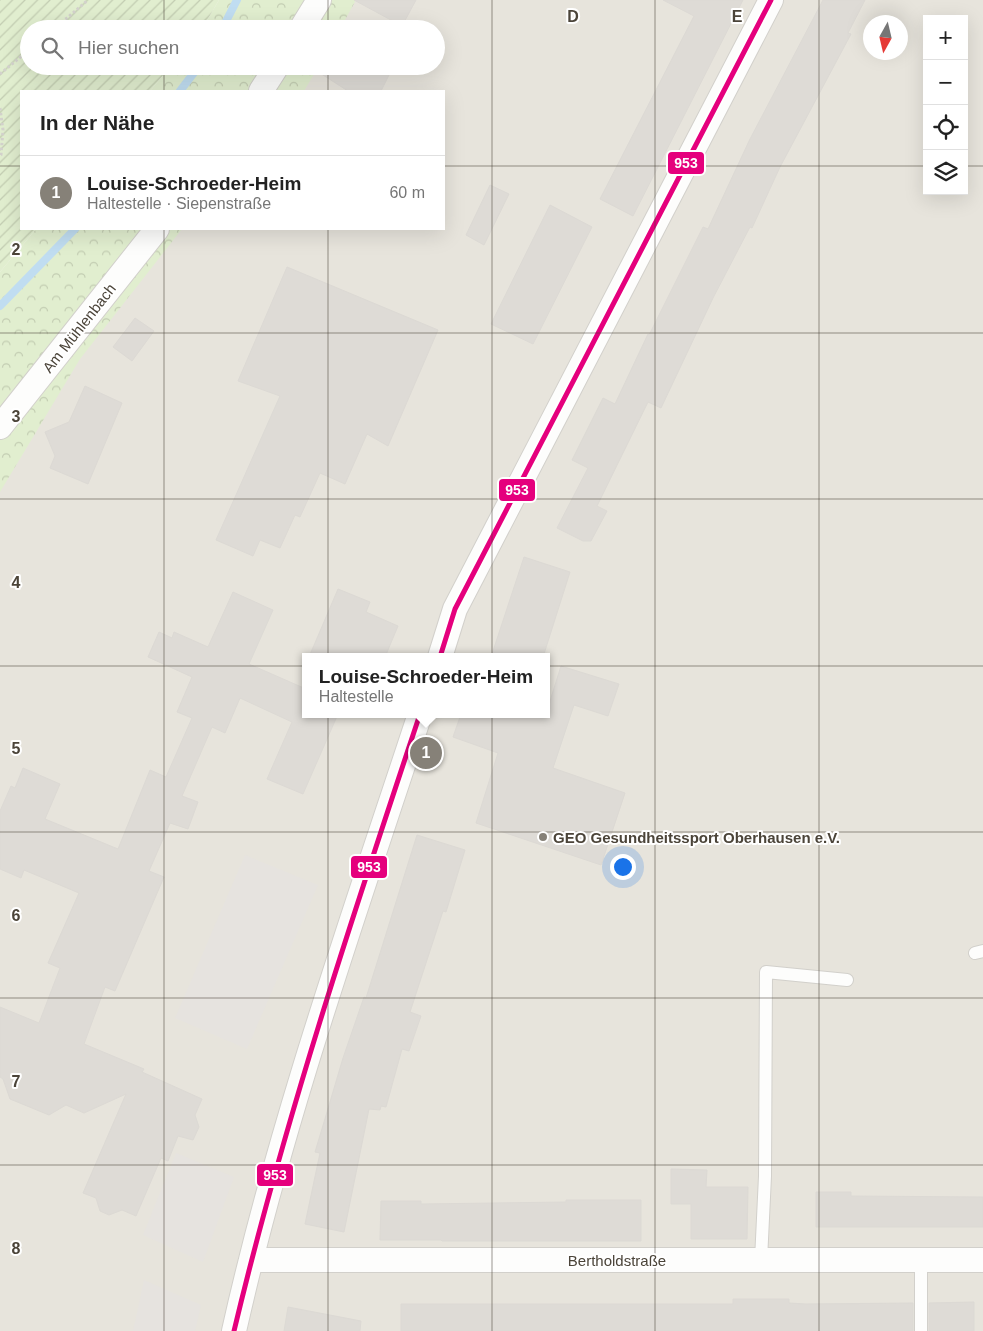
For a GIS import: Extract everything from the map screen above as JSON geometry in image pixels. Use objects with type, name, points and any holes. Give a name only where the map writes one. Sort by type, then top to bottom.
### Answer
[{"type":"street","points":[[307,20],[319,0]]},
{"type":"street","points":[[441,653],[455,609],[771,0]]},
{"type":"street","points":[[262,90],[271,75]]},
{"type":"street","name":"Am Mühlenbach","points":[[0,427],[155,230]]},
{"type":"street","points":[[234,1331],[277,1160],[419,718]]},
{"type":"street","name":"Bertholdstraße","points":[[251,1260],[983,1260]]},
{"type":"lane","points":[[761,1260],[765,1176],[766,972],[848,980]]},
{"type":"lane","points":[[921,1260],[921,1331]]},
{"type":"path","points":[[63,20],[88,0]]},
{"type":"path","points":[[0,74],[20,57]]},
{"type":"path","points":[[0,108],[2,130],[0,156]]},
{"type":"shaded area","points":[[263,0],[983,0],[983,1331],[0,1331],[0,421],[119,230],[445,230],[445,90],[207,90],[216,75],[445,75],[445,20],[251,20]]},
{"type":"shaded area","points":[[245,855],[318,885],[247,1049],[175,1018]]},
{"type":"shaded area","points":[[176,1153],[234,1177],[203,1262],[143,1235]]},
{"type":"shaded area","points":[[144,1280],[201,1305],[195,1331],[133,1331]]},
{"type":"green space","points":[[0,0],[219,0],[207,20],[20,20],[20,75],[163,75],[151,90],[20,90],[20,230],[35,230],[0,272]]},
{"type":"green space","points":[[219,0],[356,0],[345,20],[207,20]]},
{"type":"green space","points":[[163,75],[314,75],[305,90],[151,90]]},
{"type":"green space","points":[[35,230],[181,230],[80,359],[0,492],[0,272]]},
{"type":"building","points":[[354,0],[416,0],[405,20],[391,20]]},
{"type":"building","points":[[663,0],[743,0],[633,216],[600,199],[694,16]]},
{"type":"building","points":[[823,0],[865,0],[848,33],[851,34],[780,167],[752,228],[750,227],[713,298],[661,408],[648,402],[597,506],[607,511],[591,541],[583,541],[557,528],[588,468],[572,460],[603,398],[615,404],[648,334],[703,227],[708,229],[750,139]]},
{"type":"building","points":[[323,75],[389,75],[382,90],[346,90]]},
{"type":"building","points":[[490,185],[509,194],[484,245],[466,235]]},
{"type":"building","points":[[550,205],[592,227],[533,344],[491,324]]},
{"type":"building","points":[[287,267],[438,330],[388,446],[367,434],[345,484],[320,473],[300,517],[295,515],[280,548],[260,540],[253,556],[216,540],[280,396],[238,381]]},
{"type":"building","points":[[135,318],[154,331],[132,361],[113,347]]},
{"type":"building","points":[[85,386],[122,403],[88,484],[50,468],[55,456],[45,432],[69,422]]},
{"type":"building","points":[[524,557],[570,572],[544,653],[492,653]]},
{"type":"building","points":[[338,589],[370,602],[366,612],[398,626],[387,653],[311,653]]},
{"type":"building","points":[[233,592],[273,610],[249,664],[302,687],[302,718],[336,718],[303,794],[267,779],[292,722],[240,698],[225,733],[212,727],[182,796],[198,802],[188,829],[170,823],[149,871],[164,877],[115,991],[105,987],[84,1044],[144,1069],[142,1072],[202,1099],[195,1115],[199,1127],[193,1140],[178,1136],[168,1161],[161,1158],[136,1216],[122,1210],[109,1215],[100,1211],[96,1198],[83,1193],[126,1094],[84,1113],[66,1105],[49,1115],[10,1099],[3,1079],[0,1077],[0,1007],[39,1023],[60,968],[48,963],[79,893],[24,870],[21,878],[0,869],[0,811],[11,786],[15,788],[23,768],[60,784],[45,819],[118,849],[150,770],[166,777],[192,718],[177,712],[192,677],[148,657],[159,632],[172,638],[174,632],[208,647]]},
{"type":"building","points":[[561,666],[619,684],[608,716],[574,705],[553,768],[625,793],[601,865],[476,823],[498,753],[453,737],[460,718],[550,718],[550,701]]},
{"type":"building","points":[[417,835],[465,850],[446,912],[443,911],[410,1012],[421,1016],[409,1051],[402,1049],[386,1107],[381,1106],[380,1110],[369,1109],[344,1232],[305,1224],[320,1153],[315,1152],[343,1058],[364,997],[366,998]]},
{"type":"building","points":[[671,1169],[707,1170],[706,1187],[748,1187],[747,1239],[691,1239],[691,1204],[671,1204]]},
{"type":"building","points":[[816,1192],[851,1192],[851,1196],[983,1197],[983,1227],[816,1227]]},
{"type":"building","points":[[566,1200],[641,1200],[641,1241],[380,1240],[381,1201],[421,1201],[421,1204],[566,1202]]},
{"type":"building","points":[[733,1299],[789,1299],[789,1303],[806,1304],[913,1303],[913,1331],[401,1331],[401,1304],[733,1304]]},
{"type":"building","points":[[974,1302],[974,1331],[929,1331],[929,1303]]},
{"type":"building","points":[[288,1307],[361,1321],[360,1331],[284,1331]]},
{"type":"waterway","points":[[227,20],[237,0]]},
{"type":"waterway","points":[[181,90],[192,75]]},
{"type":"waterway","points":[[0,306],[74,230]]},
{"type":"transit line","name":"953","points":[[441,653],[455,609],[771,0]]},
{"type":"transit line","name":"953","points":[[234,1331],[275,1175],[320,1021],[419,718]]},
{"type":"place","name":"Louise-Schroeder-Heim","points":[[426,753]]},
{"type":"place","name":"GEO Gesundheitssport Oberhausen e.V.","points":[[543,837]]}]
